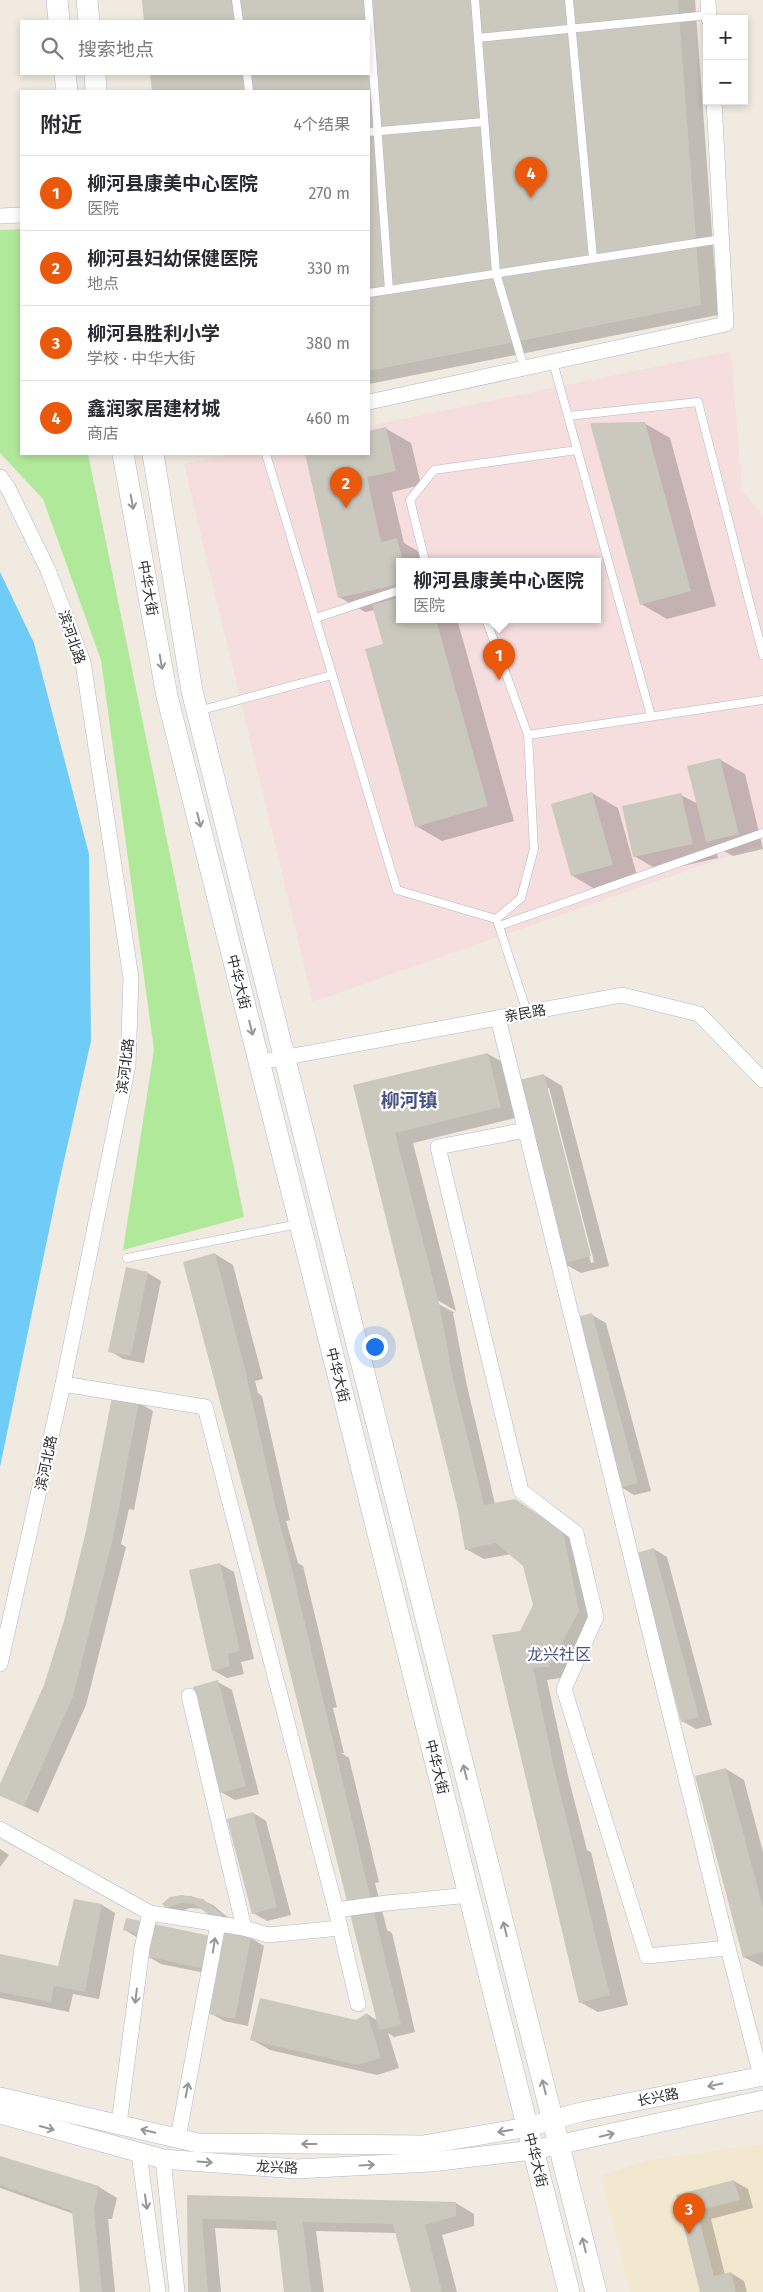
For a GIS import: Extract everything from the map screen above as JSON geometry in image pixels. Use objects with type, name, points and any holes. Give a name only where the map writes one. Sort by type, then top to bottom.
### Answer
[{"type":"main road","points":[[57,0],[59,20]]},
{"type":"main road","points":[[87,0],[89,20]]},
{"type":"main road","points":[[65,75],[67,90]]},
{"type":"main road","points":[[95,75],[96,90]]},
{"type":"main road","name":"中华大街","points":[[124,455],[168,696],[569,2292]]},
{"type":"main road","name":"中华大街","points":[[153,455],[192,691],[596,2292]]},
{"type":"street","points":[[370,402],[726,324],[714,105]]},
{"type":"street","points":[[0,216],[20,215]]},
{"type":"street","name":"滨河北路","points":[[0,477],[8,488],[48,570],[83,662],[131,978],[128,1065],[63,1384],[0,1664]]},
{"type":"street","name":"亲民路","points":[[260,1062],[622,995],[699,1014],[763,1080]]},
{"type":"street","points":[[498,1018],[728,1948],[762,2076]]},
{"type":"street","points":[[526,1130],[438,1147],[521,1491],[576,1533],[596,1617],[564,1689],[647,1956],[728,1948]]},
{"type":"street","points":[[63,1384],[205,1407],[336,1910],[358,2004]]},
{"type":"street","points":[[189,1696],[244,1928]]},
{"type":"street","points":[[0,1829],[150,1913],[244,1928],[268,1935],[340,1928]]},
{"type":"street","points":[[336,1910],[470,1895]]},
{"type":"street","points":[[119,2124],[142,1948],[150,1913]]},
{"type":"street","points":[[178,2138],[218,1924]]},
{"type":"street","name":"长兴路","points":[[553,2120],[581,2112],[762,2076]]},
{"type":"street","name":"龙兴路","points":[[0,2097],[198,2143],[423,2145],[528,2127],[553,2120]]},
{"type":"street","name":"长兴路","points":[[560,2146],[763,2100]]},
{"type":"street","name":"龙兴路","points":[[0,2114],[163,2160],[296,2168],[431,2162],[560,2146]]},
{"type":"street","points":[[139,2154],[158,2292]]},
{"type":"street","points":[[163,2160],[177,2292]]},
{"type":"lane","points":[[236,0],[239,20]]},
{"type":"lane","points":[[368,0],[369,20]]},
{"type":"lane","points":[[476,0],[496,273],[524,368]]},
{"type":"lane","points":[[568,0],[593,258]]},
{"type":"lane","points":[[478,38],[571,29],[709,11]]},
{"type":"lane","points":[[370,52],[373,131],[389,290]]},
{"type":"lane","points":[[247,75],[250,90]]},
{"type":"lane","points":[[373,131],[484,122]]},
{"type":"lane","points":[[370,293],[722,238]]},
{"type":"lane","points":[[553,362],[651,716]]},
{"type":"lane","points":[[568,416],[698,402],[763,656]]},
{"type":"lane","points":[[423,558],[410,500],[434,470],[577,450]]},
{"type":"lane","points":[[266,455],[397,890],[498,923],[763,833]]},
{"type":"lane","points":[[316,618],[396,591]]},
{"type":"lane","points":[[487,623],[528,735],[534,849],[521,898],[498,923]]},
{"type":"lane","points":[[198,710],[332,675]]},
{"type":"lane","points":[[528,735],[763,700]]},
{"type":"lane","points":[[498,923],[527,1012]]},
{"type":"lane","points":[[127,1258],[300,1224]]},
{"type":"shaded area","points":[[731,351],[742,490],[763,516],[763,844],[313,1002],[184,464],[227,455],[370,455],[370,426]]},
{"type":"shaded area","points":[[763,2144],[763,2292],[630,2292],[601,2176],[648,2160]]},
{"type":"green space","points":[[20,229],[20,455],[88,455],[244,1217],[123,1250],[154,1050],[101,660],[43,499],[0,453],[0,230]]},
{"type":"water","points":[[0,572],[34,643],[89,854],[91,1041],[58,1187],[0,1467]]},
{"type":"building","points":[[142,0],[678,0],[701,305],[370,371],[370,90],[152,90],[150,75],[370,75],[370,20],[144,20]]},
{"type":"building","points":[[645,422],[691,591],[640,605],[590,423]]},
{"type":"building","points":[[386,427],[396,471],[367,477],[381,542],[397,538],[402,558],[396,558],[396,585],[338,598],[305,455],[370,455],[370,431]]},
{"type":"building","points":[[396,598],[396,623],[437,623],[488,806],[415,827],[365,649],[383,644],[372,605]]},
{"type":"building","points":[[720,758],[739,834],[706,842],[687,766]]},
{"type":"building","points":[[592,792],[613,865],[571,876],[551,804]]},
{"type":"building","points":[[681,793],[693,844],[633,857],[622,806]]},
{"type":"building","points":[[488,1053],[501,1107],[395,1133],[439,1303],[453,1378],[484,1505],[515,1499],[563,1531],[579,1611],[549,1667],[533,1668],[555,1772],[610,1995],[579,2003],[492,1635],[520,1631],[533,1605],[523,1566],[496,1543],[465,1550],[458,1510],[353,1085]]},
{"type":"building","points":[[544,1074],[591,1256],[562,1264],[515,1081]]},
{"type":"building","points":[[215,1253],[245,1369],[277,1513],[401,2025],[379,2030],[263,1564],[183,1262]]},
{"type":"building","points":[[126,1267],[148,1272],[131,1356],[108,1352]]},
{"type":"building","points":[[592,1313],[638,1483],[619,1488],[574,1318]]},
{"type":"building","points":[[112,1397],[139,1402],[113,1538],[73,1697],[24,1806],[0,1796],[0,1784],[44,1685],[64,1621],[86,1531]]},
{"type":"building","points":[[654,1548],[699,1717],[681,1722],[636,1553]]},
{"type":"building","points":[[220,1563],[240,1651],[228,1654],[230,1666],[212,1671],[189,1570]]},
{"type":"building","points":[[218,1680],[246,1786],[220,1793],[193,1687]]},
{"type":"building","points":[[726,1768],[763,1908],[763,1952],[743,1958],[695,1776]]},
{"type":"building","points":[[253,1812],[277,1907],[252,1914],[227,1819]]},
{"type":"building","points":[[182,1895],[203,1899],[223,1915],[215,1919],[194,1904],[181,1903],[166,1908],[162,1904],[170,1897]]},
{"type":"building","points":[[74,1899],[102,1904],[85,1992],[54,1986],[51,2002],[0,1992],[0,1954],[58,1966]]},
{"type":"building","points":[[126,1918],[220,1938],[218,1949],[206,1947],[201,1968],[145,1956],[150,1936],[123,1930]]},
{"type":"building","points":[[225,1931],[251,1937],[235,2019],[209,2014]]},
{"type":"building","points":[[260,1998],[356,2020],[367,2013],[381,2058],[358,2065],[250,2040]]},
{"type":"building","points":[[0,2156],[99,2186],[94,2209],[102,2292],[80,2292],[72,2211],[0,2185]]},
{"type":"building","points":[[734,2180],[740,2200],[697,2211],[714,2276],[731,2272],[736,2292],[700,2292],[676,2195]]},
{"type":"building","points":[[187,2195],[456,2202],[456,2216],[425,2225],[442,2292],[411,2292],[393,2224],[303,2222],[311,2292],[284,2292],[276,2221],[202,2219],[208,2292],[188,2292]]},
{"type":"place","name":"鑫润家居建材城","points":[[531,198]]},
{"type":"place","name":"柳河县妇幼保健医院","points":[[346,508]]},
{"type":"place","name":"柳河县康美中心医院","points":[[499,680]]},
{"type":"place","name":"柳河县胜利小学","points":[[689,2234]]},
{"type":"district","name":"柳河镇","points":[[409,1100]]},
{"type":"district","name":"龙兴社区","points":[[559,1654]]}]
